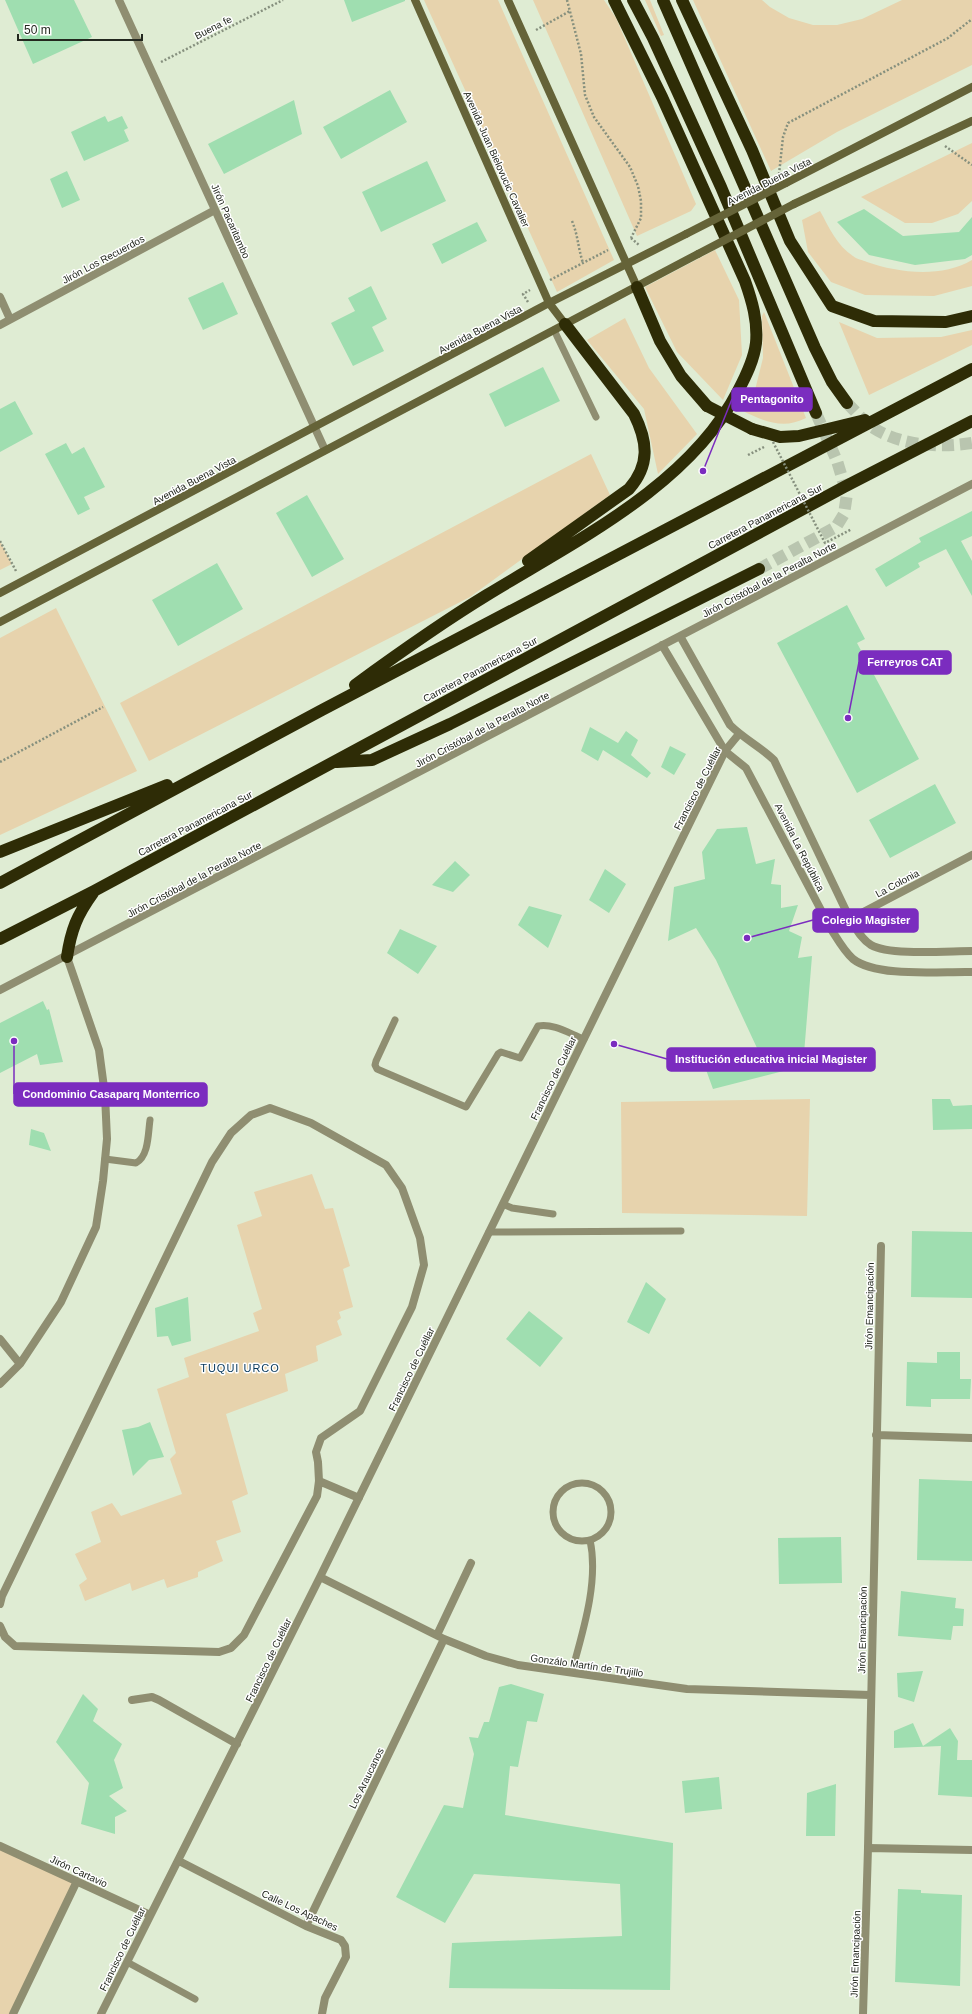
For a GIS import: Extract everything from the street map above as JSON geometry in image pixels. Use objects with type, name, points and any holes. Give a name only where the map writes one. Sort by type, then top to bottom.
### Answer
[{"type":"highway","points":[[435,627],[605,522],[670,474],[705,439],[725,412],[742,384],[753,357],[756,343],[755,318],[749,293],[738,264],[662,97],[614,0]]},
{"type":"highway","points":[[633,0],[653,38],[721,187],[816,413]]},
{"type":"highway","points":[[663,0],[818,354],[832,382],[847,403]]},
{"type":"highway","points":[[682,0],[752,150],[790,242],[832,306],[874,321],[946,322],[972,316]]},
{"type":"highway","points":[[637,287],[660,341],[681,376],[707,406],[752,429],[780,437],[799,436],[867,419],[968,371]]},
{"type":"highway","points":[[322,710],[435,627],[622,495],[640,474],[645,452],[644,438],[639,422],[627,403],[565,324]]},
{"type":"highway","points":[[0,883],[322,710],[968,371]]},
{"type":"highway","name":"Carretera Panamericana Sur","points":[[0,939],[94,891],[831,494],[972,420]]},
{"type":"highway","points":[[334,762],[372,760],[450,724],[760,569]]},
{"type":"highway","points":[[0,852],[220,764]]},
{"type":"highway","points":[[67,957],[70,934],[76,918],[94,891]]},
{"type":"main road","name":"Avenida Juan Bielovucic Cavalier","points":[[415,0],[541,284],[550,303],[565,324]]},
{"type":"main road","points":[[508,0],[637,287]]},
{"type":"main road","name":"Avenida Buena Vista","points":[[0,593],[550,303],[786,184],[972,87]]},
{"type":"main road","points":[[0,622],[794,204],[972,121]]},
{"type":"street","name":"Jirón Pacaritambo","points":[[120,0],[325,450]]},
{"type":"street","name":"Jirón Los Recuerdos","points":[[0,325],[215,210]]},
{"type":"street","points":[[0,297],[10,319]]},
{"type":"street","name":"Jirón Cristóbal de la Peralta Norte","points":[[0,990],[67,957],[972,484]]},
{"type":"street","name":"Avenida La República","points":[[680,636],[730,725],[739,734],[755,743],[774,760],[850,919],[860,935],[871,945],[887,950],[972,951]]},
{"type":"street","name":"Avenida La República","points":[[662,645],[725,751],[746,768],[841,946],[854,959],[870,968],[884,971],[972,972]]},
{"type":"street","name":"Francisco de Cuéllar","points":[[101,2014],[320,1577],[725,751],[739,734]]},
{"type":"street","name":"La Colonia","points":[[831,929],[972,855]]},
{"type":"street","points":[[0,1384],[20,1364],[61,1302],[96,1227],[107,1139],[105,1095],[99,1050],[67,957]]},
{"type":"street","points":[[0,1604],[2,1596],[212,1162],[231,1133],[251,1115],[270,1108],[311,1123],[386,1165],[402,1188],[420,1238],[424,1265],[412,1307],[360,1411],[321,1438],[316,1452],[319,1481],[317,1496],[244,1635],[231,1648],[219,1652],[15,1646],[5,1637],[0,1626]]},
{"type":"street","name":"Jirón Emancipación","points":[[863,2014],[881,1246]]},
{"type":"street","points":[[0,1339],[20,1364]]},
{"type":"street","points":[[876,1435],[972,1438]]},
{"type":"street","points":[[319,1481],[359,1498]]},
{"type":"street","name":"Los Araucanos","points":[[306,1926],[441,1637],[471,1563]]},
{"type":"street","name":"Gonzálo Martín de Trujillo","points":[[320,1577],[441,1637],[500,1660],[518,1665],[572,1671],[687,1690],[870,1695]]},
{"type":"street","points":[[132,1700],[152,1698],[159,1700],[237,1744]]},
{"type":"street","name":"Jirón Cartavio","points":[[0,1846],[150,1914]]},
{"type":"street","points":[[868,1848],[972,1850]]},
{"type":"street","name":"Calle Los Apaches","points":[[179,1861],[306,1926],[341,1940],[346,1952],[346,1957],[325,1998],[322,2014]]},
{"type":"street","points":[[13,2014],[77,1881]]},
{"type":"lane","points":[[554,330],[596,417]]},
{"type":"lane","points":[[395,1020],[376,1061],[375,1065],[377,1069],[466,1107],[498,1054],[501,1052],[520,1058],[538,1026],[545,1025],[558,1028],[584,1039]]},
{"type":"lane","points":[[105,1159],[136,1163],[140,1161],[145,1153],[150,1120]]},
{"type":"lane","points":[[503,1204],[512,1208],[553,1214]]},
{"type":"lane","points":[[489,1232],[681,1231]]},
{"type":"lane","points":[[574,1484],[591,1484],[598,1487],[604,1493],[611,1508],[611,1516],[604,1531],[590,1540],[574,1539],[567,1536],[556,1523],[554,1507],[556,1499],[567,1487],[574,1484]]},
{"type":"lane","points":[[572,1671],[582,1636],[593,1576],[593,1552],[590,1540]]},
{"type":"lane","points":[[127,1962],[195,1999]]},
{"type":"path","name":"Buena fe","points":[[150,68],[283,0]]},
{"type":"path","points":[[567,0],[581,54],[585,94],[594,117],[630,167],[638,186],[641,201],[641,218],[631,238]]},
{"type":"path","points":[[536,30],[570,11]]},
{"type":"path","points":[[779,175],[783,137],[788,123],[948,38],[972,19]]},
{"type":"path","points":[[935,138],[972,165]]},
{"type":"path","points":[[572,221],[578,237],[577,244],[583,263]]},
{"type":"path","points":[[541,284],[605,251]]},
{"type":"path","points":[[748,455],[774,442],[825,543],[852,529]]},
{"type":"path","points":[[0,541],[21,582]]},
{"type":"path","points":[[0,762],[103,707]]},
{"type":"shaded area","points":[[424,0],[498,0],[614,260],[557,292]]},
{"type":"shaded area","points":[[533,0],[604,0],[616,18],[696,204],[691,211],[637,236]]},
{"type":"shaded area","points":[[645,0],[650,0],[664,35],[661,36]]},
{"type":"shaded area","points":[[693,0],[762,0],[770,7],[789,18],[813,25],[837,25],[862,19],[902,0],[972,0],[972,65],[837,132],[771,171]]},
{"type":"shaded area","points":[[972,143],[972,201],[958,214],[932,223],[905,223],[861,197]]},
{"type":"shaded area","points":[[820,211],[838,242],[847,252],[856,258],[892,269],[920,272],[960,266],[972,260],[972,286],[934,296],[865,295],[831,282],[808,252],[802,220]]},
{"type":"shaded area","points":[[715,250],[739,300],[742,355],[723,400],[677,352],[645,287]]},
{"type":"shaded area","points":[[764,312],[806,418],[798,422],[781,424],[773,423],[757,418],[741,410],[755,390],[763,358],[762,316]]},
{"type":"shaded area","points":[[625,318],[649,368],[697,434],[658,474],[644,409],[587,340]]},
{"type":"shaded area","points":[[839,322],[877,338],[941,337],[972,330],[972,345],[869,395]]},
{"type":"shaded area","points":[[591,454],[610,495],[470,597],[149,761],[120,703]]},
{"type":"shaded area","points":[[0,541],[12,564],[0,570]]},
{"type":"shaded area","points":[[56,608],[137,771],[0,835],[0,638]]},
{"type":"shaded area","points":[[810,1099],[807,1216],[622,1213],[621,1102]]},
{"type":"shaded area","points":[[312,1174],[325,1209],[333,1208],[350,1266],[343,1269],[353,1307],[339,1312],[341,1318],[337,1321],[342,1335],[316,1346],[318,1361],[285,1374],[288,1391],[226,1414],[248,1494],[232,1501],[241,1532],[216,1541],[223,1561],[198,1572],[198,1577],[167,1588],[164,1579],[132,1591],[130,1583],[85,1601],[79,1585],[87,1579],[75,1554],[101,1542],[91,1512],[112,1503],[121,1516],[182,1494],[170,1459],[176,1453],[157,1389],[189,1377],[184,1358],[259,1331],[253,1313],[262,1309],[237,1225],[262,1216],[254,1192]]},
{"type":"shaded area","points":[[0,1846],[77,1881],[13,2014],[0,2014]]},
{"type":"building","points":[[5,0],[74,0],[92,37],[33,64]]},
{"type":"building","points":[[344,0],[405,0],[405,1],[352,22]]},
{"type":"building","points":[[390,90],[407,122],[341,159],[323,127]]},
{"type":"building","points":[[294,100],[302,134],[224,174],[208,144]]},
{"type":"building","points":[[105,116],[108,122],[122,116],[128,128],[124,130],[129,141],[84,161],[71,132]]},
{"type":"building","points":[[427,161],[446,201],[381,232],[362,192]]},
{"type":"building","points":[[67,171],[80,200],[62,208],[50,179]]},
{"type":"building","points":[[864,209],[903,236],[959,232],[972,217],[972,255],[965,259],[915,265],[869,255],[837,222]]},
{"type":"building","points":[[477,222],[487,241],[442,264],[432,244]]},
{"type":"building","points":[[223,282],[238,314],[203,330],[188,298]]},
{"type":"building","points":[[371,286],[387,319],[372,327],[384,351],[353,366],[331,323],[355,311],[348,298]]},
{"type":"building","points":[[543,367],[560,401],[505,427],[489,394]]},
{"type":"building","points":[[15,401],[33,434],[0,452],[0,409]]},
{"type":"building","points":[[66,443],[72,454],[84,447],[105,487],[84,497],[90,509],[78,515],[45,454]]},
{"type":"building","points":[[307,495],[344,559],[312,577],[276,513]]},
{"type":"building","points":[[972,511],[972,536],[961,541],[972,561],[972,596],[946,549],[918,563],[920,567],[886,587],[875,569],[921,542],[919,538]]},
{"type":"building","points":[[217,563],[243,609],[178,646],[152,600]]},
{"type":"building","points":[[847,605],[865,639],[857,643],[919,759],[857,793],[777,643]]},
{"type":"building","points":[[590,727],[618,743],[626,731],[638,740],[631,755],[651,773],[647,778],[603,750],[598,761],[581,751]]},
{"type":"building","points":[[670,746],[686,754],[674,775],[661,767]]},
{"type":"building","points":[[935,784],[956,823],[890,858],[869,820]]},
{"type":"building","points":[[747,827],[756,864],[775,859],[771,884],[781,885],[781,908],[798,905],[789,931],[802,937],[798,958],[812,956],[803,1066],[713,1089],[705,1067],[757,1048],[716,960],[696,928],[668,941],[674,887],[705,879],[702,852],[717,829]]},
{"type":"building","points":[[455,861],[470,875],[453,892],[432,885]]},
{"type":"building","points":[[605,869],[626,884],[609,913],[589,900]]},
{"type":"building","points":[[529,906],[562,915],[548,948],[518,925]]},
{"type":"building","points":[[400,929],[437,946],[418,974],[387,953]]},
{"type":"building","points":[[43,1001],[47,1010],[49,1009],[63,1062],[40,1065],[37,1054],[0,1073],[0,1023]]},
{"type":"building","points":[[932,1099],[950,1099],[953,1106],[972,1105],[972,1129],[933,1130]]},
{"type":"building","points":[[31,1129],[44,1133],[51,1151],[29,1145]]},
{"type":"building","points":[[912,1231],[972,1232],[972,1298],[911,1297]]},
{"type":"building","points":[[646,1282],[666,1299],[649,1334],[627,1322]]},
{"type":"building","points":[[188,1297],[191,1341],[172,1346],[168,1336],[157,1337],[155,1308]]},
{"type":"building","points":[[529,1311],[563,1338],[540,1367],[506,1339]]},
{"type":"building","points":[[937,1352],[960,1352],[960,1379],[971,1379],[970,1399],[931,1399],[931,1407],[906,1406],[907,1362],[937,1363]]},
{"type":"building","points":[[150,1422],[164,1457],[149,1460],[133,1476],[122,1430],[138,1427]]},
{"type":"building","points":[[919,1479],[972,1481],[972,1561],[917,1560]]},
{"type":"building","points":[[841,1537],[842,1583],[779,1584],[778,1538]]},
{"type":"building","points":[[901,1591],[956,1598],[955,1608],[964,1609],[963,1626],[953,1626],[951,1640],[898,1636]]},
{"type":"building","points":[[923,1671],[914,1702],[898,1697],[897,1673]]},
{"type":"building","points":[[511,1684],[544,1694],[537,1722],[527,1721],[518,1767],[510,1766],[505,1815],[673,1843],[670,1990],[449,1988],[452,1943],[622,1936],[620,1884],[474,1874],[445,1923],[396,1897],[444,1805],[463,1808],[474,1754],[469,1737],[478,1738],[484,1722],[489,1722],[499,1687]]},
{"type":"building","points":[[83,1694],[98,1709],[93,1721],[122,1744],[114,1760],[123,1788],[109,1796],[127,1811],[115,1817],[115,1834],[81,1824],[89,1783],[56,1742]]},
{"type":"building","points":[[913,1723],[923,1746],[950,1728],[958,1741],[957,1760],[972,1760],[972,1797],[938,1795],[941,1746],[894,1748],[894,1731]]},
{"type":"building","points":[[719,1777],[722,1809],[685,1813],[682,1781]]},
{"type":"building","points":[[836,1784],[835,1836],[806,1836],[807,1793]]},
{"type":"building","points":[[898,1889],[921,1890],[921,1893],[962,1895],[960,1986],[895,1982]]},
{"type":"tunnel","points":[[847,403],[869,425],[880,432],[893,437],[919,444],[959,445],[972,443]]},
{"type":"tunnel","points":[[759,569],[836,527],[844,514],[847,494],[837,461],[816,413]]},
{"type":"place","name":"Pentagonito","points":[[703,471]]},
{"type":"place","name":"Ferreyros CAT","points":[[848,718]]},
{"type":"place","name":"Colegio Magister","points":[[747,938]]},
{"type":"place","name":"Condominio Casaparq Monterrico","points":[[14,1041]]},
{"type":"place","name":"Institución educativa inicial Magister","points":[[614,1044]]},
{"type":"district","name":"TUQUI URCO","points":[[240,1368]]}]
